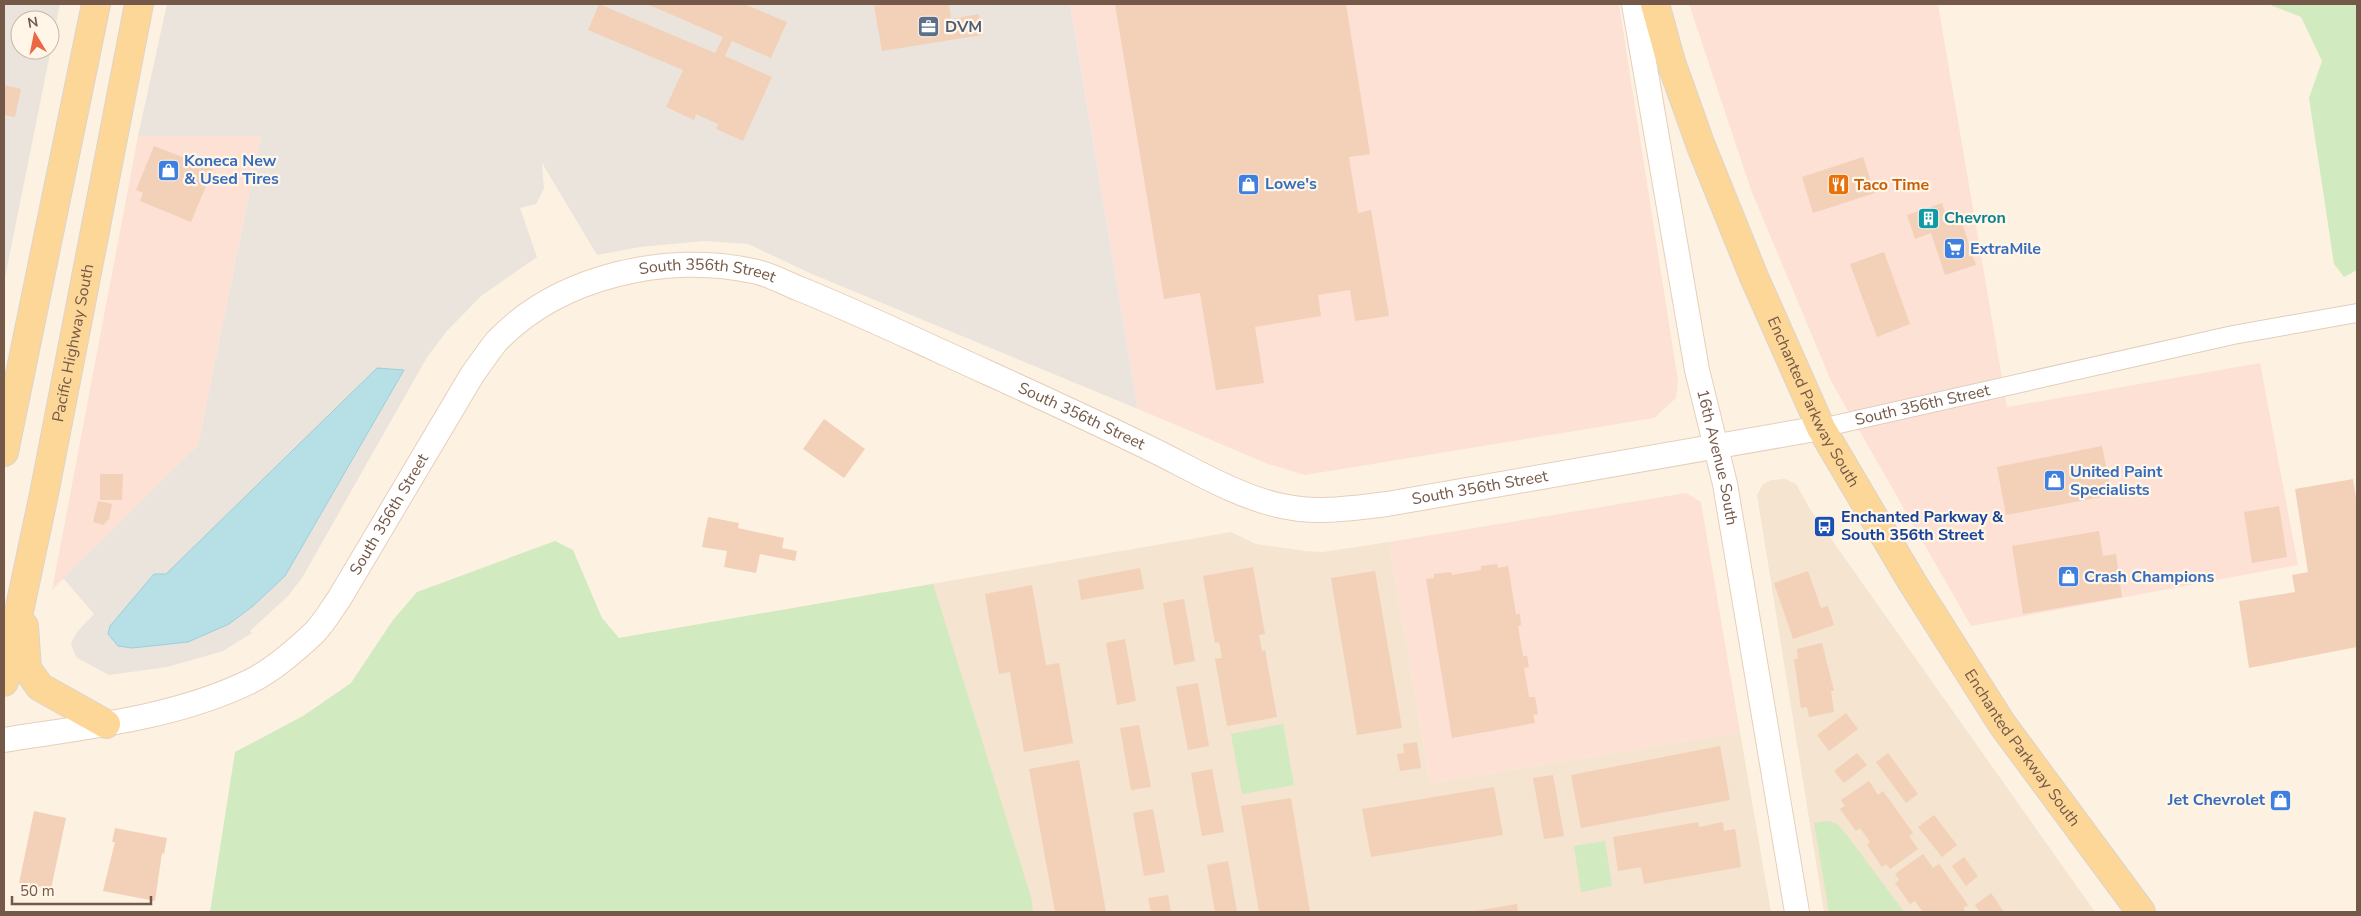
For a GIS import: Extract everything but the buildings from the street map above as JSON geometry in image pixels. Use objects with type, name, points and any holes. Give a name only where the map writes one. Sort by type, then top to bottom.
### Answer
[{"type":"main road","points":[[4,452],[96,4]]},
{"type":"main road","name":"Pacific Highway South","points":[[4,682],[48,475],[139,4]]},
{"type":"main road","name":"16th Avenue South","points":[[1634,4],[1697,370],[1725,484],[1797,912]]},
{"type":"main road","name":"Enchanted Parkway South","points":[[1655,4],[1671,62],[1701,146],[1754,277],[1822,428],[1912,582],[2002,724],[2141,912]]},
{"type":"main road","name":"South 356th Street","points":[[4,740],[106,724],[210,699],[253,680],[277,663],[316,631],[339,599],[472,374],[497,342],[528,315],[556,299],[592,282],[630,272],[696,265],[755,271],[841,306],[1152,449],[1220,484],[1280,506],[1305,510],[1330,510],[1387,504],[1822,428]]},
{"type":"main road","points":[[21,597],[28,669],[31,676],[46,691],[106,724]]},
{"type":"street","name":"South 356th Street","points":[[1822,428],[2233,335],[2357,313]]},
{"type":"shaded area","points":[[4,4],[60,4],[59,10],[10,10],[10,60],[49,60],[4,283]]},
{"type":"shaded area","points":[[167,4],[1070,4],[1138,409],[812,274],[748,244],[704,241],[640,247],[597,255],[542,163],[544,189],[536,204],[520,208],[537,257],[481,296],[446,332],[426,359],[302,578],[288,596],[250,631],[252,633],[223,651],[167,667],[109,675],[77,658],[73,650],[71,643],[77,632],[94,614],[63,578],[198,445],[261,136],[138,136]]},
{"type":"shaded area","points":[[1070,4],[1619,4],[1678,381],[1676,398],[1654,418],[1305,475],[1268,464],[1138,409]]},
{"type":"shaded area","points":[[1689,4],[1938,4],[2007,407],[2260,363],[2298,565],[1971,626],[1831,381],[1751,190]]},
{"type":"shaded area","points":[[261,135],[198,445],[52,590],[138,136]]},
{"type":"shaded area","points":[[1785,479],[1796,484],[1810,509],[2095,912],[1824,912],[1757,495],[1763,484],[1772,480]]},
{"type":"shaded area","points":[[1686,493],[1701,502],[1740,732],[1430,783],[1389,542]]},
{"type":"shaded area","points":[[1231,532],[1256,544],[1305,551],[1323,552],[1389,542],[1430,783],[1740,732],[1771,912],[666,912],[619,638]]},
{"type":"green space","points":[[2268,4],[2357,4],[2357,270],[2344,277],[2334,264],[2309,98],[2322,61],[2301,17]]},
{"type":"green space","points":[[555,541],[573,550],[602,618],[619,638],[933,584],[1031,897],[1033,912],[210,912],[235,752],[303,716],[351,683],[393,620],[417,592]]},
{"type":"green space","points":[[1283,724],[1294,785],[1242,794],[1231,734]]},
{"type":"green space","points":[[1828,821],[1837,824],[1846,834],[1904,912],[1829,912],[1814,823]]},
{"type":"green space","points":[[1605,841],[1612,886],[1581,892],[1574,846]]},
{"type":"water","points":[[377,368],[404,370],[285,576],[253,606],[229,624],[188,642],[132,648],[118,646],[108,634],[110,626],[154,574],[166,574]]},
{"type":"place","name":"DVM","points":[[929,27]]},
{"type":"place","name":"Koneca New & Used Tires","points":[[168,170]]},
{"type":"place","name":"Lowe's","points":[[1249,184]]},
{"type":"place","name":"Taco Time","points":[[1838,185]]},
{"type":"place","name":"Chevron","points":[[1928,218]]},
{"type":"place","name":"ExtraMile","points":[[1954,249]]},
{"type":"place","name":"United Paint Specialists","points":[[2054,481]]},
{"type":"place","name":"Enchanted Parkway & South 356th Street","points":[[1825,526]]},
{"type":"place","name":"Crash Champions","points":[[2068,577]]},
{"type":"place","name":"Jet Chevrolet","points":[[2281,800]]}]
